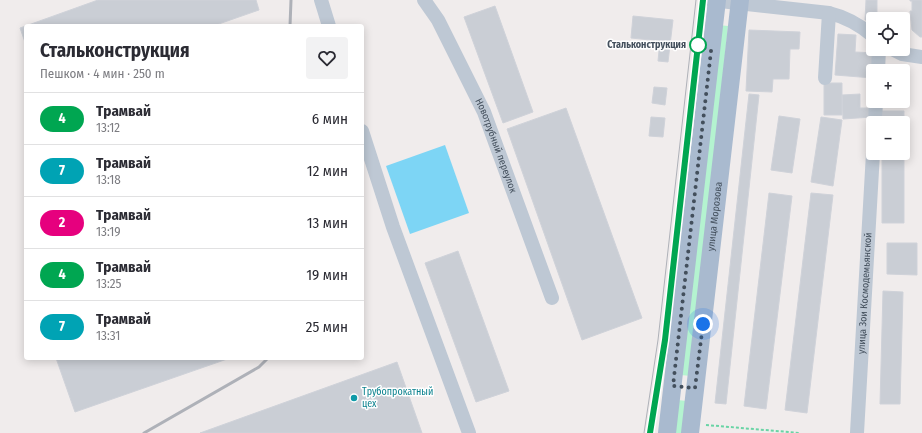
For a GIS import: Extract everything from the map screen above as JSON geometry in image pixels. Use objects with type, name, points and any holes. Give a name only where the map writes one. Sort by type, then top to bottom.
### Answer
[{"type":"main road","points":[[667,433],[715,0]]},
{"type":"main road","name":"улица Морозова","points":[[690,428],[740,2]]},
{"type":"main road","points":[[673,386],[695,388]]},
{"type":"street","points":[[321,0],[327,24]]},
{"type":"street","name":"Новотрубный переулок","points":[[424,0],[438,20],[484,112],[552,298]]},
{"type":"street","points":[[715,0],[829,13],[843,17],[866,31]]},
{"type":"street","points":[[825,78],[829,13]]},
{"type":"street","points":[[910,55],[922,57]]},
{"type":"street","points":[[364,137],[396,234],[469,433]]},
{"type":"street","name":"улица Зои Космодемьянской","points":[[857,433],[873,160]]},
{"type":"path","points":[[690,428],[800,433]]},
{"type":"green space","points":[[718,25],[728,26],[692,376],[680,375]]},
{"type":"green space","points":[[677,400],[687,401],[684,433],[673,433]]},
{"type":"water","points":[[445,145],[469,213],[410,234],[386,166]]},
{"type":"building","points":[[98,0],[256,0],[259,10],[219,24],[31,24]]},
{"type":"building","points":[[866,0],[877,0],[877,12],[866,12],[865,20]]},
{"type":"building","points":[[910,0],[922,0],[922,37],[912,30],[910,11],[912,11],[912,1]]},
{"type":"building","points":[[495,6],[533,112],[503,123],[464,17]]},
{"type":"building","points":[[633,16],[673,20],[668,62],[658,61],[660,41],[631,38]]},
{"type":"building","points":[[24,27],[24,39],[20,28]]},
{"type":"building","points":[[749,30],[800,32],[799,49],[790,49],[789,79],[773,79],[772,92],[746,91]]},
{"type":"building","points":[[838,34],[856,35],[855,52],[866,53],[866,56],[875,56],[874,64],[866,64],[866,77],[835,75]]},
{"type":"building","points":[[824,83],[842,83],[842,115],[824,115]]},
{"type":"building","points":[[654,87],[667,88],[665,105],[652,103]]},
{"type":"building","points":[[749,94],[759,95],[726,404],[715,403]]},
{"type":"building","points":[[860,94],[860,108],[871,108],[872,116],[843,119],[842,95]]},
{"type":"building","points":[[566,108],[642,318],[582,340],[507,129]]},
{"type":"building","points":[[882,111],[904,111],[904,116],[882,116]]},
{"type":"building","points":[[779,116],[800,119],[792,173],[771,170]]},
{"type":"building","points":[[651,117],[665,118],[663,137],[649,136]]},
{"type":"building","points":[[821,117],[842,120],[833,186],[811,182]]},
{"type":"building","points":[[882,160],[904,160],[904,223],[882,223]]},
{"type":"building","points":[[769,193],[792,196],[766,409],[744,406]]},
{"type":"building","points":[[811,193],[833,195],[807,413],[785,410]]},
{"type":"building","points":[[887,243],[917,243],[917,275],[887,274]]},
{"type":"building","points":[[458,251],[509,391],[476,402],[425,263]]},
{"type":"building","points":[[883,291],[903,292],[900,404],[880,404]]},
{"type":"building","points":[[57,360],[224,360],[75,412]]},
{"type":"building","name":"Трубопрокатный цех","points":[[397,362],[422,433],[200,433]]},
{"type":"tram line","points":[[644,433],[658,340],[696,0]]},
{"type":"tram line","points":[[650,433],[665,340],[703,0]]},
{"type":"tram line","name":"4","points":[[650,433],[665,340],[703,0]]},
{"type":"railway","points":[[290,24],[291,0]]},
{"type":"railway","points":[[144,433],[259,367],[266,360]]},
{"type":"place","name":"Стальконструкция","points":[[698,45]]},
{"type":"place","name":"Трубопрокатный цех","points":[[354,398]]},
{"type":"route","points":[[698,45],[711,51],[673,386],[695,388],[703,324]]}]
